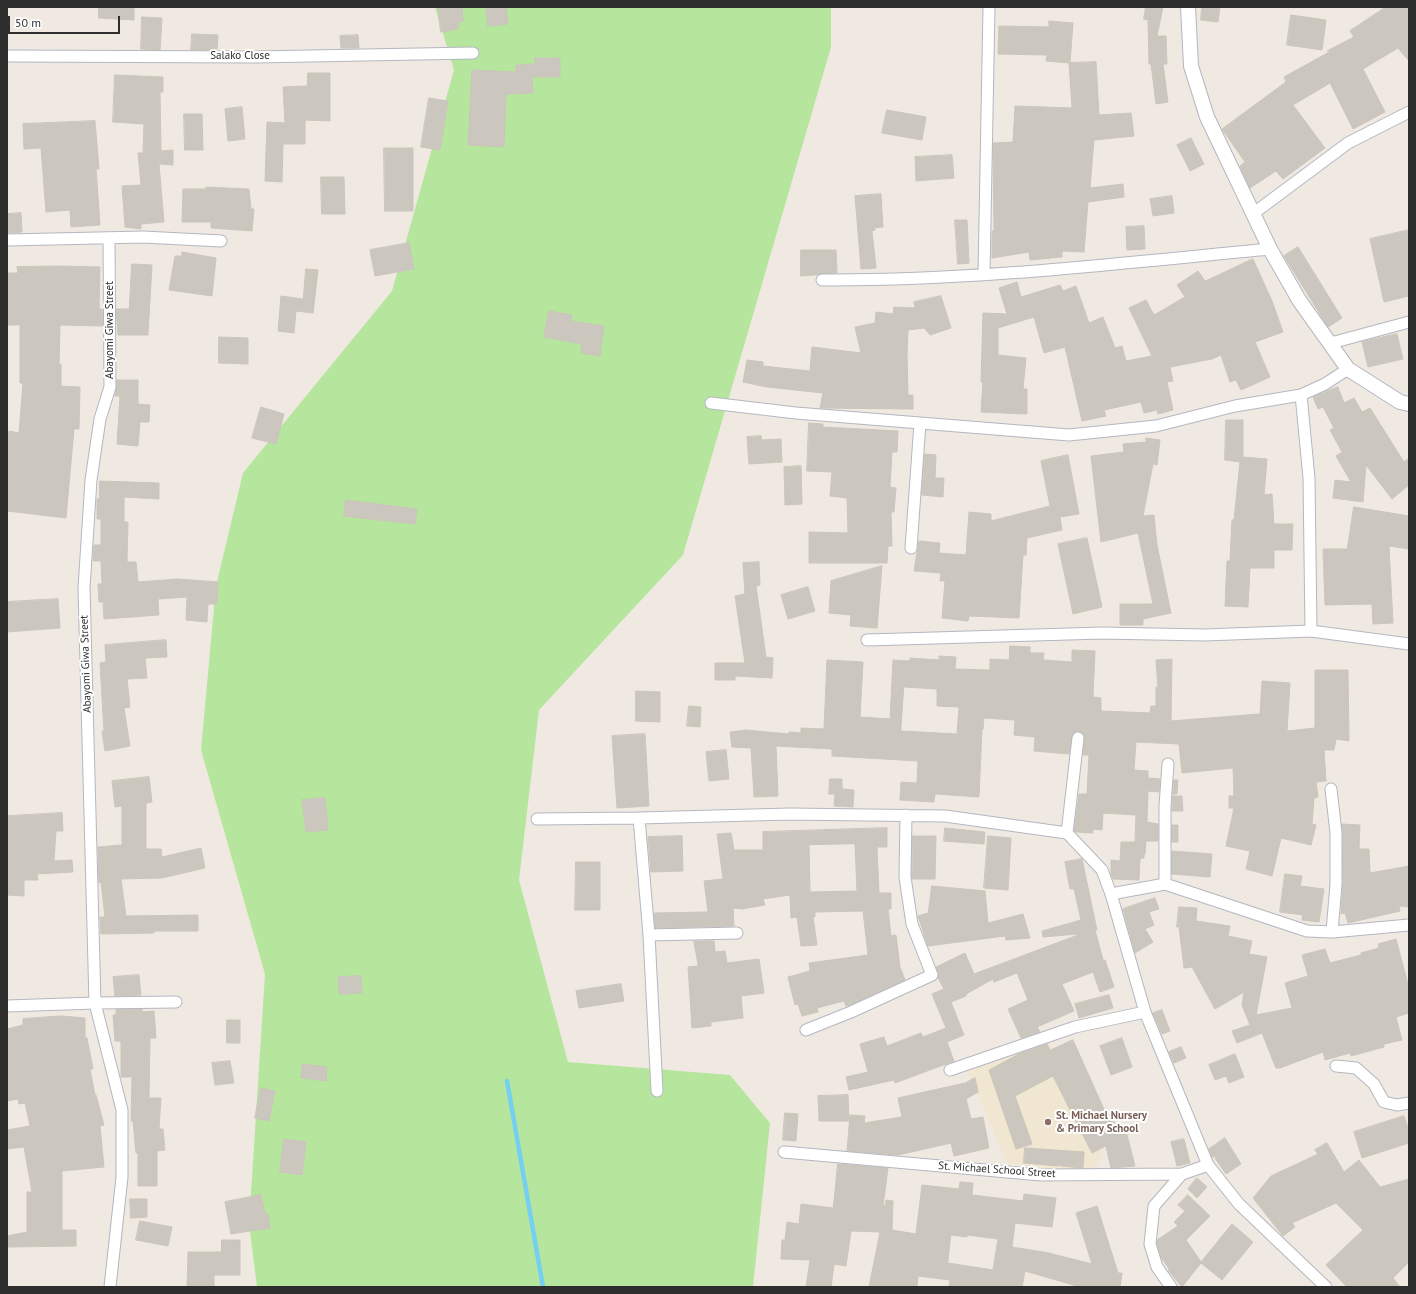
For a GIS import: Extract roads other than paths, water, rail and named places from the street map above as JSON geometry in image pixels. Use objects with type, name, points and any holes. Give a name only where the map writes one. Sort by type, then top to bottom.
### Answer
[{"type":"street","points":[[984,274],[989,7]]},
{"type":"street","points":[[1188,7],[1191,66],[1207,117],[1270,249],[1299,300],[1348,368],[1400,402],[1409,404]]},
{"type":"street","name":"Salako Close","points":[[7,56],[255,56],[473,53]]},
{"type":"street","points":[[1254,213],[1348,143],[1409,112]]},
{"type":"street","points":[[7,240],[143,237],[221,241]]},
{"type":"street","name":"Abayomi Giwa Street","points":[[109,238],[110,387],[100,419],[91,480],[84,588],[95,1003],[122,1110],[122,1176],[110,1287]]},
{"type":"street","points":[[822,280],[873,280],[984,274],[1270,249]]},
{"type":"street","points":[[1331,343],[1409,322]]},
{"type":"street","points":[[711,403],[796,413],[1070,435],[1156,426],[1235,406],[1301,395],[1325,384],[1348,368]]},
{"type":"street","points":[[1301,395],[1309,478],[1311,631]]},
{"type":"street","points":[[911,548],[920,423]]},
{"type":"street","points":[[867,640],[1102,632],[1205,635],[1311,631],[1409,644]]},
{"type":"street","points":[[1067,833],[1078,738]]},
{"type":"street","points":[[1166,884],[1165,806],[1168,764]]},
{"type":"street","points":[[1331,789],[1336,833],[1336,884],[1332,932]]},
{"type":"street","points":[[537,819],[790,814],[945,816],[1067,833],[1102,870],[1111,894],[1145,1012],[1208,1165],[1239,1204],[1326,1287]]},
{"type":"street","points":[[806,1030],[851,1012],[932,975],[912,924],[905,877],[906,815]]},
{"type":"street","points":[[639,818],[649,935],[657,1091]]},
{"type":"street","points":[[1111,894],[1166,884],[1307,931],[1332,932],[1409,925]]},
{"type":"street","points":[[649,935],[737,933]]},
{"type":"street","points":[[7,1006],[176,1002]]},
{"type":"street","points":[[950,1070],[1075,1027],[1145,1012]]},
{"type":"street","points":[[1336,1066],[1356,1068],[1374,1084],[1384,1102],[1397,1105],[1409,1103]]},
{"type":"street","name":"St. Michael School Street","points":[[784,1152],[1041,1175],[1182,1174],[1208,1165]]},
{"type":"street","points":[[1170,1287],[1157,1267],[1150,1244],[1154,1206],[1182,1174]]},
{"type":"waterway","points":[[507,1081],[543,1287]]},
{"type":"place","name":"St. Michael Nursery & Primary School","points":[[1048,1122]]}]
